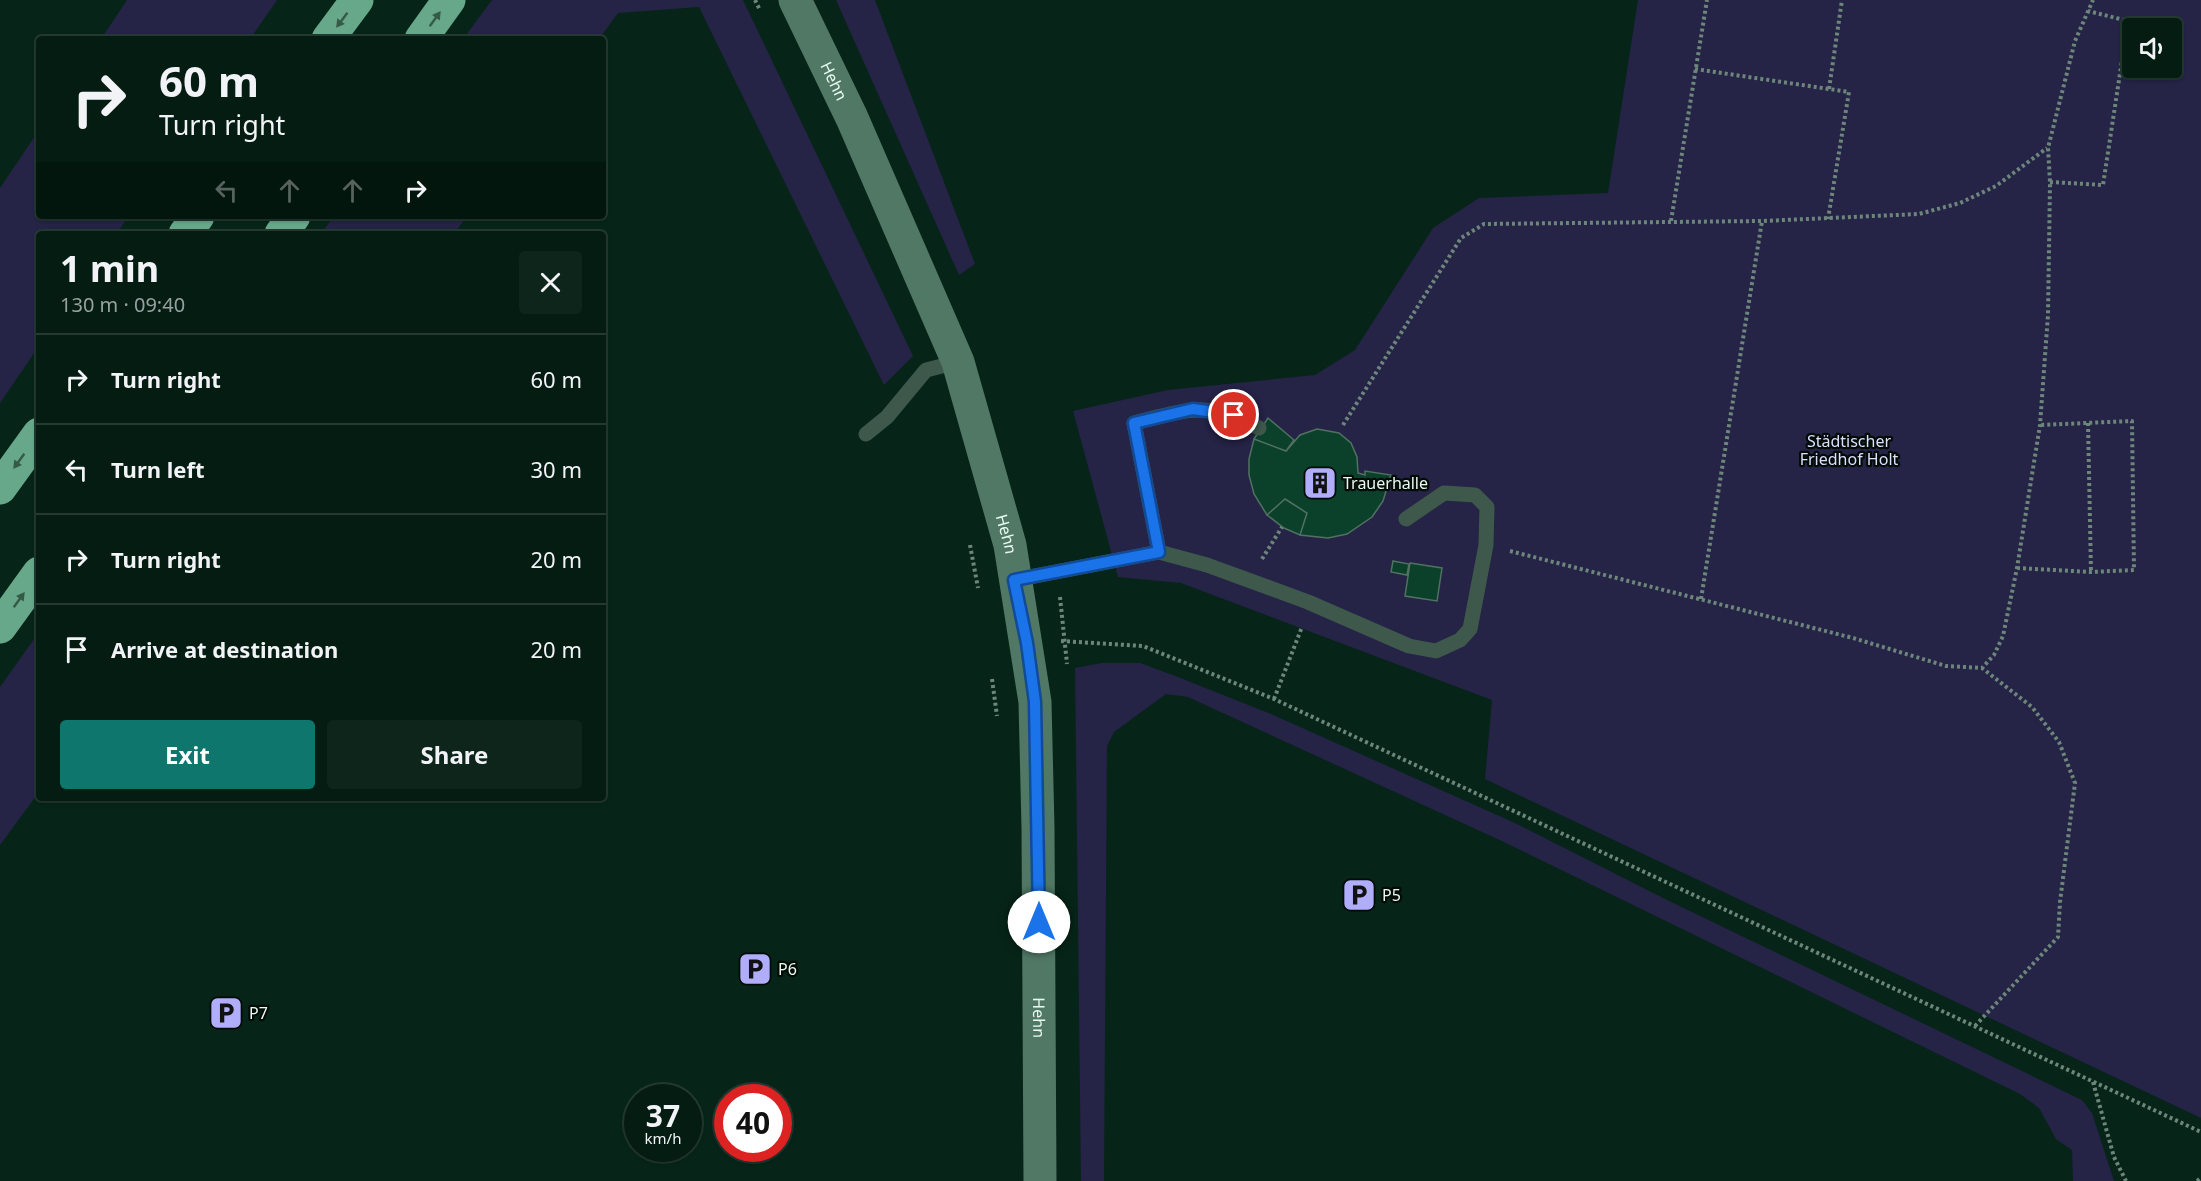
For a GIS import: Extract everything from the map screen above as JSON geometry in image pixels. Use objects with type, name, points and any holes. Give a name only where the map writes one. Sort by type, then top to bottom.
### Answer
[{"type":"highway","points":[[330,36],[357,0]]},
{"type":"highway","points":[[423,36],[448,0]]},
{"type":"highway","points":[[186,231],[196,219]]},
{"type":"highway","points":[[0,488],[36,438]]},
{"type":"highway","points":[[0,627],[36,577]]},
{"type":"street","name":"Hehn","points":[[795,0],[852,118],[958,362],[1010,545],[1035,702],[1040,1181]]},
{"type":"lane","points":[[866,434],[887,417],[926,370],[958,362]]},
{"type":"lane","points":[[1159,552],[1134,423],[1193,409],[1234,415],[1259,428]]},
{"type":"lane","points":[[1014,580],[1159,552],[1308,602],[1409,646],[1436,651],[1460,640],[1470,629],[1486,545],[1487,507],[1475,495],[1444,493],[1406,519]]},
{"type":"path","points":[[755,0],[765,21]]},
{"type":"path","points":[[1671,221],[1707,0]]},
{"type":"path","points":[[1829,89],[1842,0]]},
{"type":"path","points":[[1982,668],[1994,655],[2003,636],[2017,568],[2040,425],[2048,315],[2050,182],[2048,148],[2075,41],[2093,0]]},
{"type":"path","points":[[2050,182],[2103,185],[2128,21],[2088,11]]},
{"type":"path","points":[[1695,69],[1849,92],[1828,220]]},
{"type":"path","points":[[1343,425],[1461,238],[1484,224],[1828,220],[1896,216],[1940,210],[1996,186],[2048,148]]},
{"type":"path","points":[[1701,599],[1762,221]]},
{"type":"path","points":[[2017,568],[2091,572],[2133,570],[2132,421],[2040,425]]},
{"type":"path","points":[[2088,423],[2091,572]]},
{"type":"path","points":[[1251,581],[1269,544],[1282,526]]},
{"type":"path","points":[[968,538],[979,593]]},
{"type":"path","points":[[1486,545],[1853,638],[1946,666],[1982,668],[2032,707],[2059,742],[2075,783],[2060,902],[2058,937],[1975,1026]]},
{"type":"path","points":[[1274,699],[1301,628],[1308,602]]},
{"type":"path","points":[[1027,643],[1067,640],[1143,646],[1274,699],[2201,1132]]},
{"type":"path","points":[[991,670],[999,726]]},
{"type":"path","points":[[2092,1081],[2114,1157],[2126,1181]]},
{"type":"path","points":[[2197,1181],[2201,1178]]},
{"type":"green space","points":[[127,0],[277,0],[252,36],[103,36]]},
{"type":"green space","points":[[492,0],[743,0],[913,356],[884,385],[699,7],[618,13],[601,36],[465,36]]},
{"type":"green space","points":[[836,0],[875,0],[975,264],[959,275]]},
{"type":"green space","name":"Städtischer Friedhof Holt","points":[[1638,0],[2201,0],[2201,1118],[1485,779],[1492,700],[1181,583],[1118,577],[1073,411],[1168,390],[1315,375],[1355,350],[1433,228],[1479,198],[1608,193]]},
{"type":"green space","points":[[36,134],[36,219],[127,219],[118,231],[36,231],[36,350],[0,403],[0,188]]},
{"type":"green space","points":[[332,219],[465,219],[456,231],[323,231]]},
{"type":"green space","points":[[36,636],[36,796],[0,845],[0,687]]},
{"type":"green space","points":[[1102,663],[1140,663],[1271,714],[1515,823],[1663,898],[2082,1100],[2092,1113],[2114,1181],[2073,1181],[2072,1150],[2056,1139],[2039,1108],[2020,1094],[1506,843],[1188,697],[1166,694],[1114,732],[1107,746],[1104,1181],[1081,1181],[1075,668]]},
{"type":"building","points":[[1268,418],[1294,440],[1286,451],[1254,439]]},
{"type":"building","name":"Trauerhalle","points":[[1317,429],[1339,433],[1351,443],[1357,457],[1358,473],[1365,475],[1365,471],[1391,475],[1383,501],[1372,517],[1347,534],[1328,538],[1300,535],[1307,513],[1285,499],[1267,515],[1254,494],[1249,475],[1249,459],[1254,439],[1286,451],[1300,435]]},
{"type":"building","points":[[1285,499],[1307,513],[1300,535],[1284,528],[1267,515]]},
{"type":"building","points":[[1393,561],[1409,564],[1407,575],[1391,572]]},
{"type":"building","points":[[1410,563],[1442,568],[1437,601],[1405,596]]},
{"type":"place","name":"Trauerhalle","points":[[1320,483]]},
{"type":"place","name":"P5","points":[[1359,895]]},
{"type":"place","name":"P6","points":[[755,969]]},
{"type":"place","name":"P7","points":[[226,1013]]},
{"type":"route","points":[[1039,922],[1035,702],[1027,643],[1014,580],[1159,552],[1134,423],[1193,409],[1234,415]]}]
